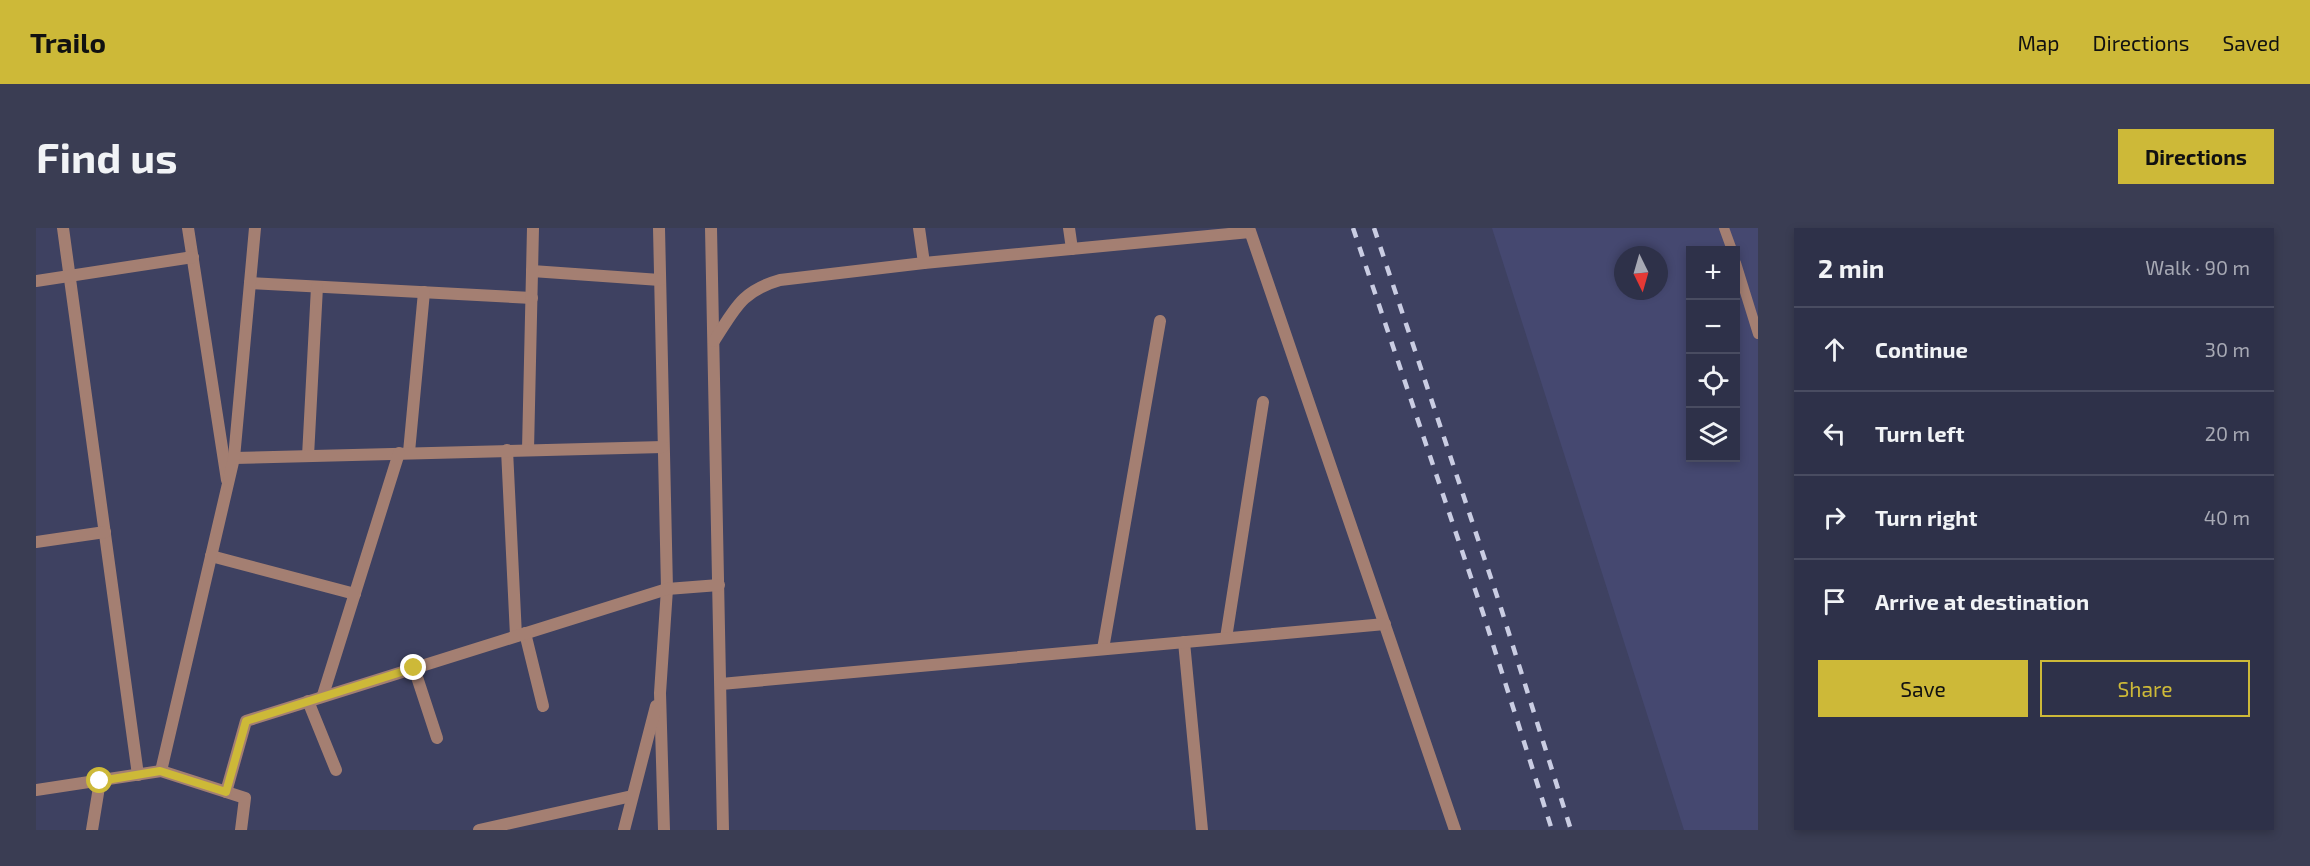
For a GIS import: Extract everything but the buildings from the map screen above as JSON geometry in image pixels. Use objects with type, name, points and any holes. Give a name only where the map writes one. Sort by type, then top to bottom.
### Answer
[{"type":"street","points":[[63,228],[138,775]]},
{"type":"street","points":[[188,228],[228,487]]},
{"type":"street","points":[[160,771],[234,458],[255,228]]},
{"type":"street","points":[[528,450],[533,228]]},
{"type":"street","points":[[659,228],[667,589],[660,693],[664,830]]},
{"type":"street","points":[[711,228],[723,830]]},
{"type":"street","points":[[919,228],[924,263]]},
{"type":"street","points":[[1069,228],[1072,249]]},
{"type":"street","points":[[714,341],[740,302],[761,285],[780,280],[1249,230],[1455,830]]},
{"type":"street","points":[[36,281],[193,257]]},
{"type":"street","points":[[532,271],[660,280]]},
{"type":"street","points":[[250,283],[532,298]]},
{"type":"street","points":[[308,456],[317,287]]},
{"type":"street","points":[[323,695],[404,452],[424,292]]},
{"type":"street","points":[[1103,650],[1160,321]]},
{"type":"street","points":[[1226,638],[1263,402]]},
{"type":"street","points":[[234,458],[663,447]]},
{"type":"street","points":[[507,450],[520,635],[543,706]]},
{"type":"street","points":[[36,542],[105,532]]},
{"type":"street","points":[[211,556],[355,594]]},
{"type":"street","points":[[226,792],[246,721],[667,589],[719,585]]},
{"type":"street","points":[[721,684],[1385,624]]},
{"type":"street","points":[[1184,642],[1202,830]]},
{"type":"street","points":[[414,668],[437,738]]},
{"type":"street","points":[[624,830],[660,693]]},
{"type":"street","points":[[308,701],[336,770]]},
{"type":"street","points":[[36,790],[160,771],[245,798],[241,830]]},
{"type":"street","points":[[92,830],[100,781]]},
{"type":"street","points":[[479,830],[633,795]]},
{"type":"lane","points":[[1725,228],[1731,246]]},
{"type":"lane","points":[[1740,276],[1758,334]]},
{"type":"shaded area","points":[[1492,228],[1758,228],[1758,830],[1684,830]]},
{"type":"railway","points":[[1353,228],[1483,613],[1552,830]]},
{"type":"railway","points":[[1374,228],[1500,605],[1571,830]]},
{"type":"route","points":[[100,781],[160,771],[226,792],[246,721],[414,668]]}]
